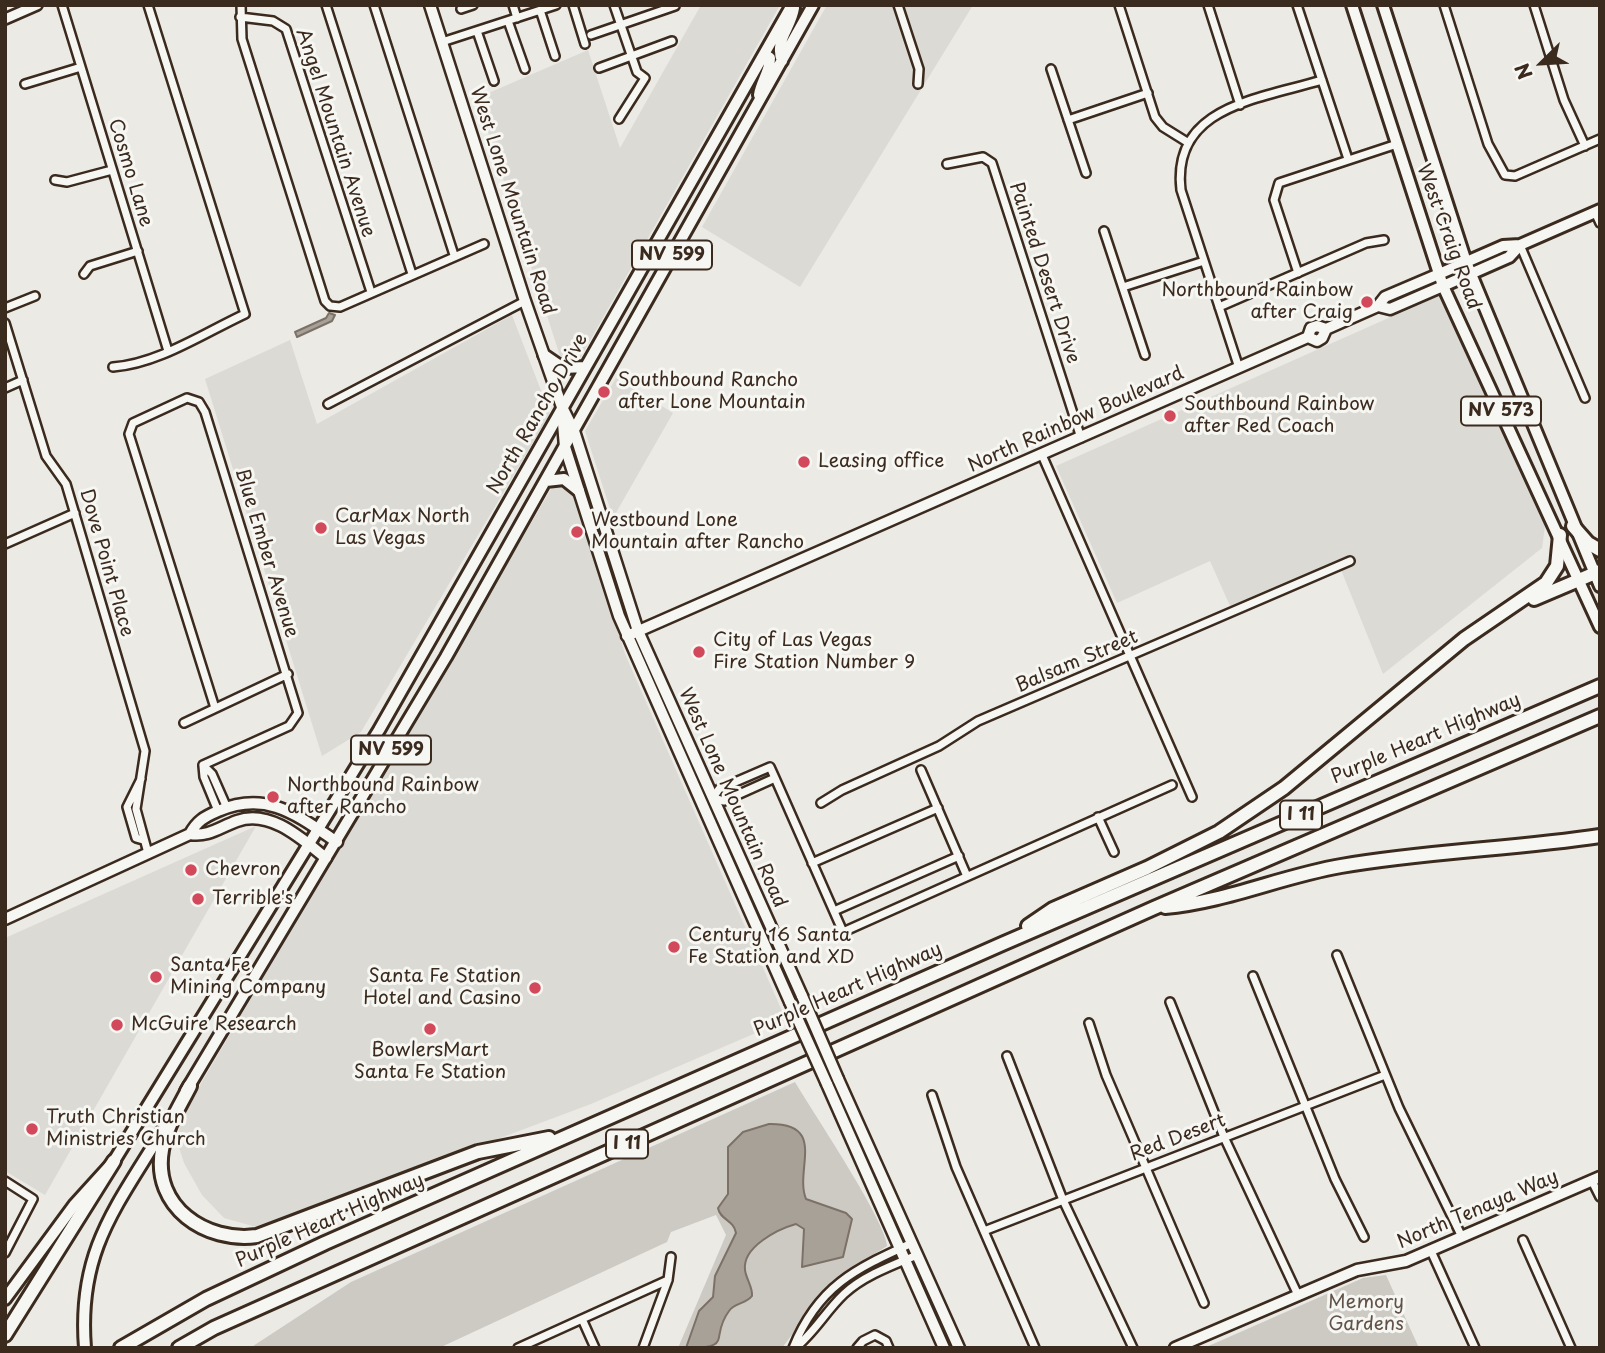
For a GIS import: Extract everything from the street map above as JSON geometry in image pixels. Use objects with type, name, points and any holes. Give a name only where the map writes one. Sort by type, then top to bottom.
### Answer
[{"type":"highway","points":[[1573,526],[1588,543],[1600,550]]},
{"type":"highway","points":[[1002,944],[1053,909],[1181,853],[1249,813],[1464,639],[1551,578],[1558,566],[1559,535]]},
{"type":"highway","points":[[1502,613],[1597,572]]},
{"type":"highway","name":"Purple Heart Highway","points":[[121,1348],[206,1299],[573,1133],[1600,686]]},
{"type":"highway","name":"I 11","points":[[179,1348],[227,1322],[1154,908],[1600,716]]},
{"type":"highway","points":[[1563,841],[1600,829]]},
{"type":"highway","points":[[1154,908],[1190,905],[1330,868],[1374,860],[1600,836]]},
{"type":"highway","points":[[190,1086],[167,1130],[161,1151],[162,1171],[177,1206],[204,1230],[222,1237],[257,1236],[478,1153],[573,1133]]},
{"type":"highway","points":[[5,1335],[114,1161]]},
{"type":"main road","name":"West Lone Mountain Road","points":[[430,5],[525,301],[562,407],[574,431],[638,631],[959,1348]]},
{"type":"main road","name":"North Rancho Drive","points":[[5,1299],[75,1204],[114,1161],[379,730],[793,5]]},
{"type":"main road","points":[[782,61],[779,43],[792,21],[793,5]]},
{"type":"main road","name":"North Rancho Drive","points":[[85,1348],[85,1290],[102,1229],[337,842],[464,624],[813,5]]},
{"type":"main road","name":"West Craig Road","points":[[1352,5],[1443,286],[1600,626]]},
{"type":"main road","name":"West Craig Road","points":[[1383,5],[1466,262],[1573,526],[1597,572],[1600,586]]},
{"type":"main road","points":[[758,102],[761,82],[770,66],[770,58],[764,54]]},
{"type":"main road","name":"North Rainbow Boulevard","points":[[627,636],[1308,337],[1317,341],[1322,338],[1326,329],[1378,306],[1385,296],[1503,246],[1520,245],[1598,215]]},
{"type":"main road","name":"North Rainbow Boulevard","points":[[1378,306],[1390,309],[1472,274],[1509,257],[1520,245]]},
{"type":"main road","points":[[544,355],[563,368],[585,367]]},
{"type":"main road","name":"West Lone Mountain Road","points":[[562,407],[565,447],[627,636],[944,1348]]},
{"type":"main road","points":[[546,481],[564,479],[579,491]]},
{"type":"main road","points":[[449,606],[464,624]]},
{"type":"main road","points":[[647,681],[658,676]]},
{"type":"main road","points":[[654,697],[665,692]]},
{"type":"main road","points":[[675,743],[686,739]]},
{"type":"main road","points":[[691,780],[702,775]]},
{"type":"main road","points":[[701,803],[713,798]]},
{"type":"main road","points":[[190,834],[197,821],[222,809],[255,801],[270,804],[337,842]]},
{"type":"main road","points":[[5,919],[190,834],[204,836],[240,820],[254,818],[280,825],[326,858]]},
{"type":"main road","name":"North Tenaya Way","points":[[1175,1348],[1357,1270],[1398,1263],[1431,1251],[1596,1179]]},
{"type":"street","points":[[5,19],[37,5]]},
{"type":"street","name":"Cosmo Lane","points":[[62,5],[168,351]]},
{"type":"street","points":[[113,367],[128,366],[168,351],[245,314],[148,5]]},
{"type":"street","points":[[241,5],[244,46],[325,301],[330,306],[340,307],[484,244]]},
{"type":"street","points":[[326,5],[412,274]]},
{"type":"street","points":[[374,5],[454,255]]},
{"type":"street","points":[[461,9],[473,5]]},
{"type":"street","points":[[513,5],[517,18]]},
{"type":"street","points":[[442,43],[556,5]]},
{"type":"street","points":[[573,5],[585,44]]},
{"type":"street","points":[[614,5],[637,72],[645,78],[620,119]]},
{"type":"street","points":[[898,5],[919,69],[918,84]]},
{"type":"street","points":[[1119,5],[1155,117],[1163,127],[1187,142]]},
{"type":"street","points":[[1208,5],[1240,105]]},
{"type":"street","points":[[1297,5],[1348,159]]},
{"type":"street","points":[[1444,5],[1488,144],[1505,175],[1515,176],[1600,139]]},
{"type":"street","points":[[1534,5],[1564,100],[1585,146]]},
{"type":"street","points":[[591,34],[675,6]]},
{"type":"street","points":[[540,10],[555,56]]},
{"type":"street","name":"Angel Mountain Avenue","points":[[240,17],[273,21],[286,29],[371,292]]},
{"type":"street","points":[[508,21],[525,69]]},
{"type":"street","points":[[477,31],[494,81]]},
{"type":"street","points":[[598,68],[673,41]]},
{"type":"street","points":[[25,84],[81,67]]},
{"type":"street","points":[[1051,69],[1086,173]]},
{"type":"street","points":[[1239,368],[1181,190],[1181,160],[1187,142],[1199,126],[1215,113],[1322,79]]},
{"type":"street","points":[[1068,120],[1148,93]]},
{"type":"street","points":[[1298,273],[1274,200],[1279,183],[1396,144]]},
{"type":"street","name":"Painted Desert Drive","points":[[947,164],[982,157],[992,163],[1081,438]]},
{"type":"street","points":[[55,180],[67,182],[112,170]]},
{"type":"street","points":[[1104,231],[1145,355]]},
{"type":"street","points":[[1219,307],[1366,243],[1384,240]]},
{"type":"street","points":[[1520,245],[1585,398]]},
{"type":"street","points":[[84,274],[90,266],[138,251]]},
{"type":"street","points":[[1123,288],[1204,261]]},
{"type":"street","points":[[5,308],[35,296]]},
{"type":"street","points":[[328,404],[525,301]]},
{"type":"street","name":"Dove Point Place","points":[[5,323],[46,456],[66,484],[145,751],[141,779],[127,807],[136,838],[143,841],[148,853]]},
{"type":"street","points":[[5,388],[23,380]]},
{"type":"street","name":"Blue Ember Avenue","points":[[215,708],[130,440],[129,429],[138,420],[183,400],[196,400],[205,412],[297,705],[297,718],[289,726],[203,765],[212,774],[222,809]]},
{"type":"street","points":[[1042,455],[1192,797]]},
{"type":"street","points":[[5,544],[75,513]]},
{"type":"street","name":"Balsam Street","points":[[821,803],[842,790],[939,746],[978,721],[1350,561]]},
{"type":"street","points":[[184,723],[288,674]]},
{"type":"street","points":[[775,778],[724,801],[713,798],[719,789],[770,767],[775,778],[812,863],[843,932],[961,880],[967,874],[1172,785]]},
{"type":"street","points":[[921,769],[967,874]]},
{"type":"street","points":[[812,863],[938,808]]},
{"type":"street","points":[[1098,817],[1114,852]]},
{"type":"street","points":[[834,911],[959,856]]},
{"type":"street","points":[[1337,955],[1385,1075],[1462,1237]]},
{"type":"street","points":[[1253,976],[1335,1179],[1364,1237]]},
{"type":"street","points":[[1171,1002],[1224,1137],[1298,1295]]},
{"type":"street","points":[[1089,1023],[1145,1168],[1204,1303]]},
{"type":"street","points":[[1007,1056],[1063,1200],[1133,1348]]},
{"type":"street","name":"Red Desert","points":[[984,1231],[1385,1075]]},
{"type":"street","points":[[932,1095],[956,1167],[1035,1348]]},
{"type":"street","points":[[1596,1179],[1600,1198]]},
{"type":"street","points":[[5,1181],[33,1199],[5,1253]]},
{"type":"street","points":[[1523,1240],[1571,1348]]},
{"type":"street","points":[[794,1348],[806,1322],[837,1283],[852,1272],[912,1243]]},
{"type":"street","points":[[1431,1251],[1475,1348]]},
{"type":"street","points":[[794,1348],[807,1338],[845,1293],[917,1255]]},
{"type":"street","points":[[643,1348],[668,1280],[671,1257]]},
{"type":"street","points":[[518,1348],[531,1345],[668,1280]]},
{"type":"street","points":[[582,1319],[595,1348]]},
{"type":"street","points":[[857,1348],[863,1341],[875,1335],[886,1341],[889,1348]]},
{"type":"shaded area","points":[[701,5],[780,5],[579,360],[568,363],[560,356],[477,98],[588,50],[620,148]]},
{"type":"shaded area","points":[[827,5],[973,5],[800,287],[702,227]]},
{"type":"shaded area","points":[[1440,295],[1546,519],[1542,548],[1383,674],[1337,560],[1230,606],[1210,561],[1117,603],[1056,466]]},
{"type":"shaded area","points":[[329,313],[335,315],[332,321],[297,337],[295,332],[326,318]]},
{"type":"shaded area","points":[[512,315],[550,414],[361,732],[322,756],[205,379],[290,340],[317,424]]},
{"type":"shaded area","points":[[616,378],[673,413],[613,518],[585,431]]},
{"type":"shaded area","points":[[554,484],[575,494],[625,654],[786,1020],[591,1104],[260,1228],[224,1218],[202,1195],[184,1163],[178,1144],[180,1119]]},
{"type":"shaded area","points":[[256,826],[45,1195],[5,1171],[5,938]]},
{"type":"shaded area","points":[[769,1124],[787,1126],[798,1131],[803,1140],[803,1187],[806,1199],[846,1213],[852,1219],[843,1257],[802,1267],[804,1229],[796,1224],[771,1235],[755,1247],[746,1262],[745,1270],[752,1296],[729,1311],[723,1320],[716,1343],[701,1348],[686,1348],[699,1311],[713,1297],[715,1276],[736,1233],[733,1225],[721,1215],[718,1208],[728,1194],[728,1147],[743,1132]]},
{"type":"green space","points":[[795,1082],[875,1214],[887,1246],[832,1281],[782,1348],[678,1348],[726,1235],[716,1215],[671,1232],[667,1242],[439,1348],[250,1348],[351,1282]]},
{"type":"green space","name":"Memory Gardens","points":[[1386,1275],[1419,1348],[1204,1348],[1363,1278]]},
{"type":"place","name":"Northbound Rainbow after Craig","points":[[1367,302]]},
{"type":"place","name":"Southbound Rancho after Lone Mountain","points":[[604,392]]},
{"type":"place","name":"Southbound Rainbow after Red Coach","points":[[1170,416]]},
{"type":"place","name":"Leasing office","points":[[804,462]]},
{"type":"place","name":"CarMax North Las Vegas","points":[[321,528]]},
{"type":"place","name":"Westbound Lone Mountain after Rancho","points":[[577,532]]},
{"type":"place","name":"City of Las Vegas Fire Station Number 9","points":[[699,652]]},
{"type":"place","name":"Northbound Rainbow after Rancho","points":[[273,797]]},
{"type":"place","name":"Chevron","points":[[191,870]]},
{"type":"place","name":"Terrible's","points":[[198,899]]},
{"type":"place","name":"Century 16 Santa Fe Station and XD","points":[[674,947]]},
{"type":"place","name":"Santa Fe Mining Company","points":[[156,977]]},
{"type":"place","name":"Santa Fe Station Hotel and Casino","points":[[535,988]]},
{"type":"place","name":"McGuire Research","points":[[117,1025]]},
{"type":"place","name":"BowlersMart Santa Fe Station","points":[[430,1029]]},
{"type":"place","name":"Truth Christian Ministries Church","points":[[32,1129]]}]
